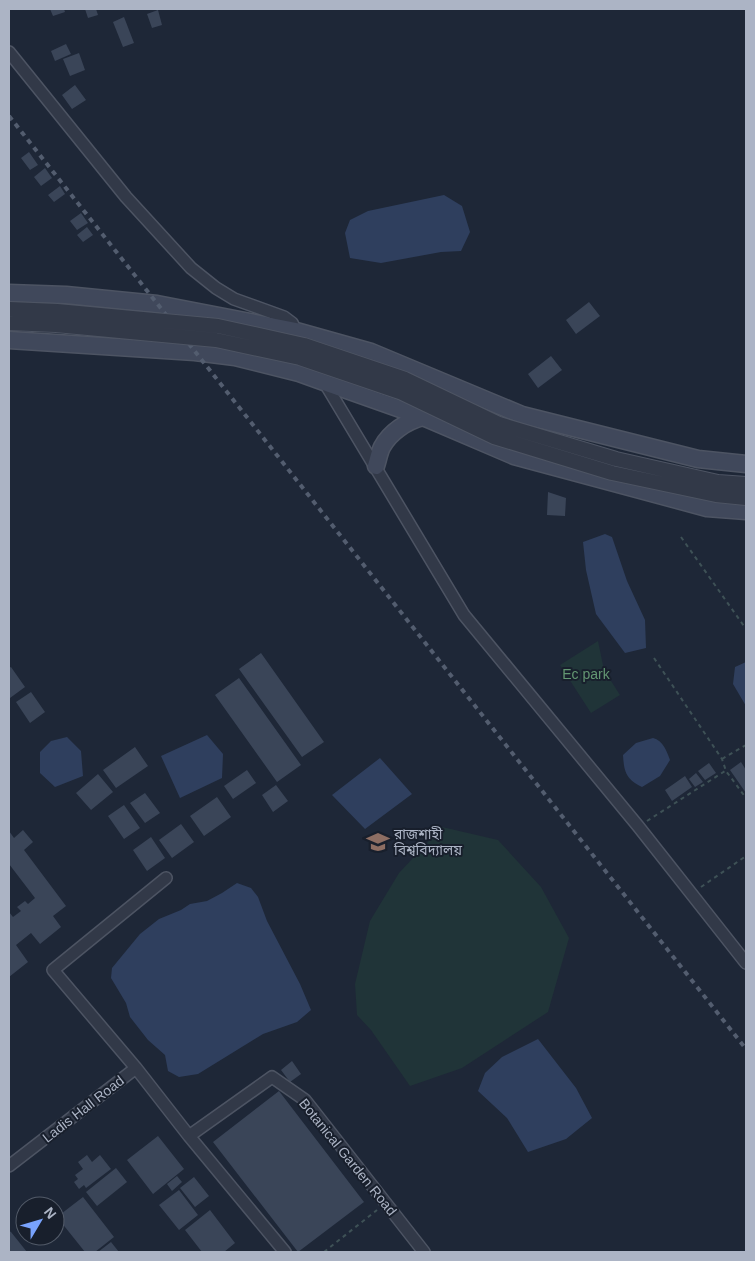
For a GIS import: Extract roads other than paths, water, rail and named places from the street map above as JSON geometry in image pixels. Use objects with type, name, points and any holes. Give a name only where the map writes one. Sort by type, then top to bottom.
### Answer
[{"type":"main road","points":[[9,293],[66,295],[157,304],[296,331],[371,352],[522,415],[698,460],[746,464]]},
{"type":"main road","points":[[9,340],[195,352],[235,357],[299,373],[422,417],[514,456],[707,508],[746,511]]},
{"type":"main road","points":[[376,466],[383,446],[398,429],[410,420],[422,417]]},
{"type":"street","points":[[9,52],[126,197],[191,268],[216,288],[234,299],[284,317],[292,323],[324,382],[464,615],[638,826],[746,963]]},
{"type":"street","points":[[9,310],[57,311],[218,326],[304,345],[405,379],[499,424],[616,459],[718,482],[746,484]]},
{"type":"street","points":[[9,323],[56,325],[216,340],[300,358],[400,392],[494,437],[612,472],[716,496],[746,498]]},
{"type":"street","points":[[136,1068],[53,970],[166,878]]},
{"type":"street","name":"Ladis Hall Road","points":[[9,1166],[136,1068],[189,1136],[285,1252]]},
{"type":"street","name":"Botanical Garden Road","points":[[189,1136],[272,1077],[306,1100],[424,1252]]},
{"type":"water","points":[[444,195],[462,206],[470,232],[461,251],[441,252],[381,263],[350,258],[345,233],[350,220],[368,211]]},
{"type":"water","points":[[605,534],[612,537],[627,581],[645,620],[646,648],[625,653],[596,614],[586,570],[583,542]]},
{"type":"water","points":[[746,662],[746,706],[733,684],[735,667]]},
{"type":"water","points":[[207,735],[223,754],[222,778],[180,798],[161,756]]},
{"type":"water","points":[[67,737],[81,751],[83,776],[55,787],[40,773],[40,752],[51,741]]},
{"type":"water","points":[[653,738],[662,744],[670,760],[660,776],[642,787],[629,778],[624,766],[623,755],[636,743]]},
{"type":"water","points":[[380,758],[412,794],[365,829],[332,795]]},
{"type":"water","points":[[237,883],[251,888],[258,897],[267,921],[300,984],[311,1010],[297,1022],[263,1034],[198,1074],[179,1077],[168,1071],[165,1055],[148,1040],[130,1017],[126,1003],[111,978],[112,968],[140,934],[159,919],[190,904],[207,901]]},
{"type":"water","points":[[538,1039],[576,1088],[592,1118],[566,1139],[528,1152],[507,1118],[478,1091],[485,1073],[502,1057]]},
{"type":"railway","points":[[9,116],[746,1049]]},
{"type":"place","name":"রাজশাহী বিশ্ববিদ্যালয়","points":[[378,842]]},
{"type":"park label","name":"Ec park","points":[[586,674]]}]
